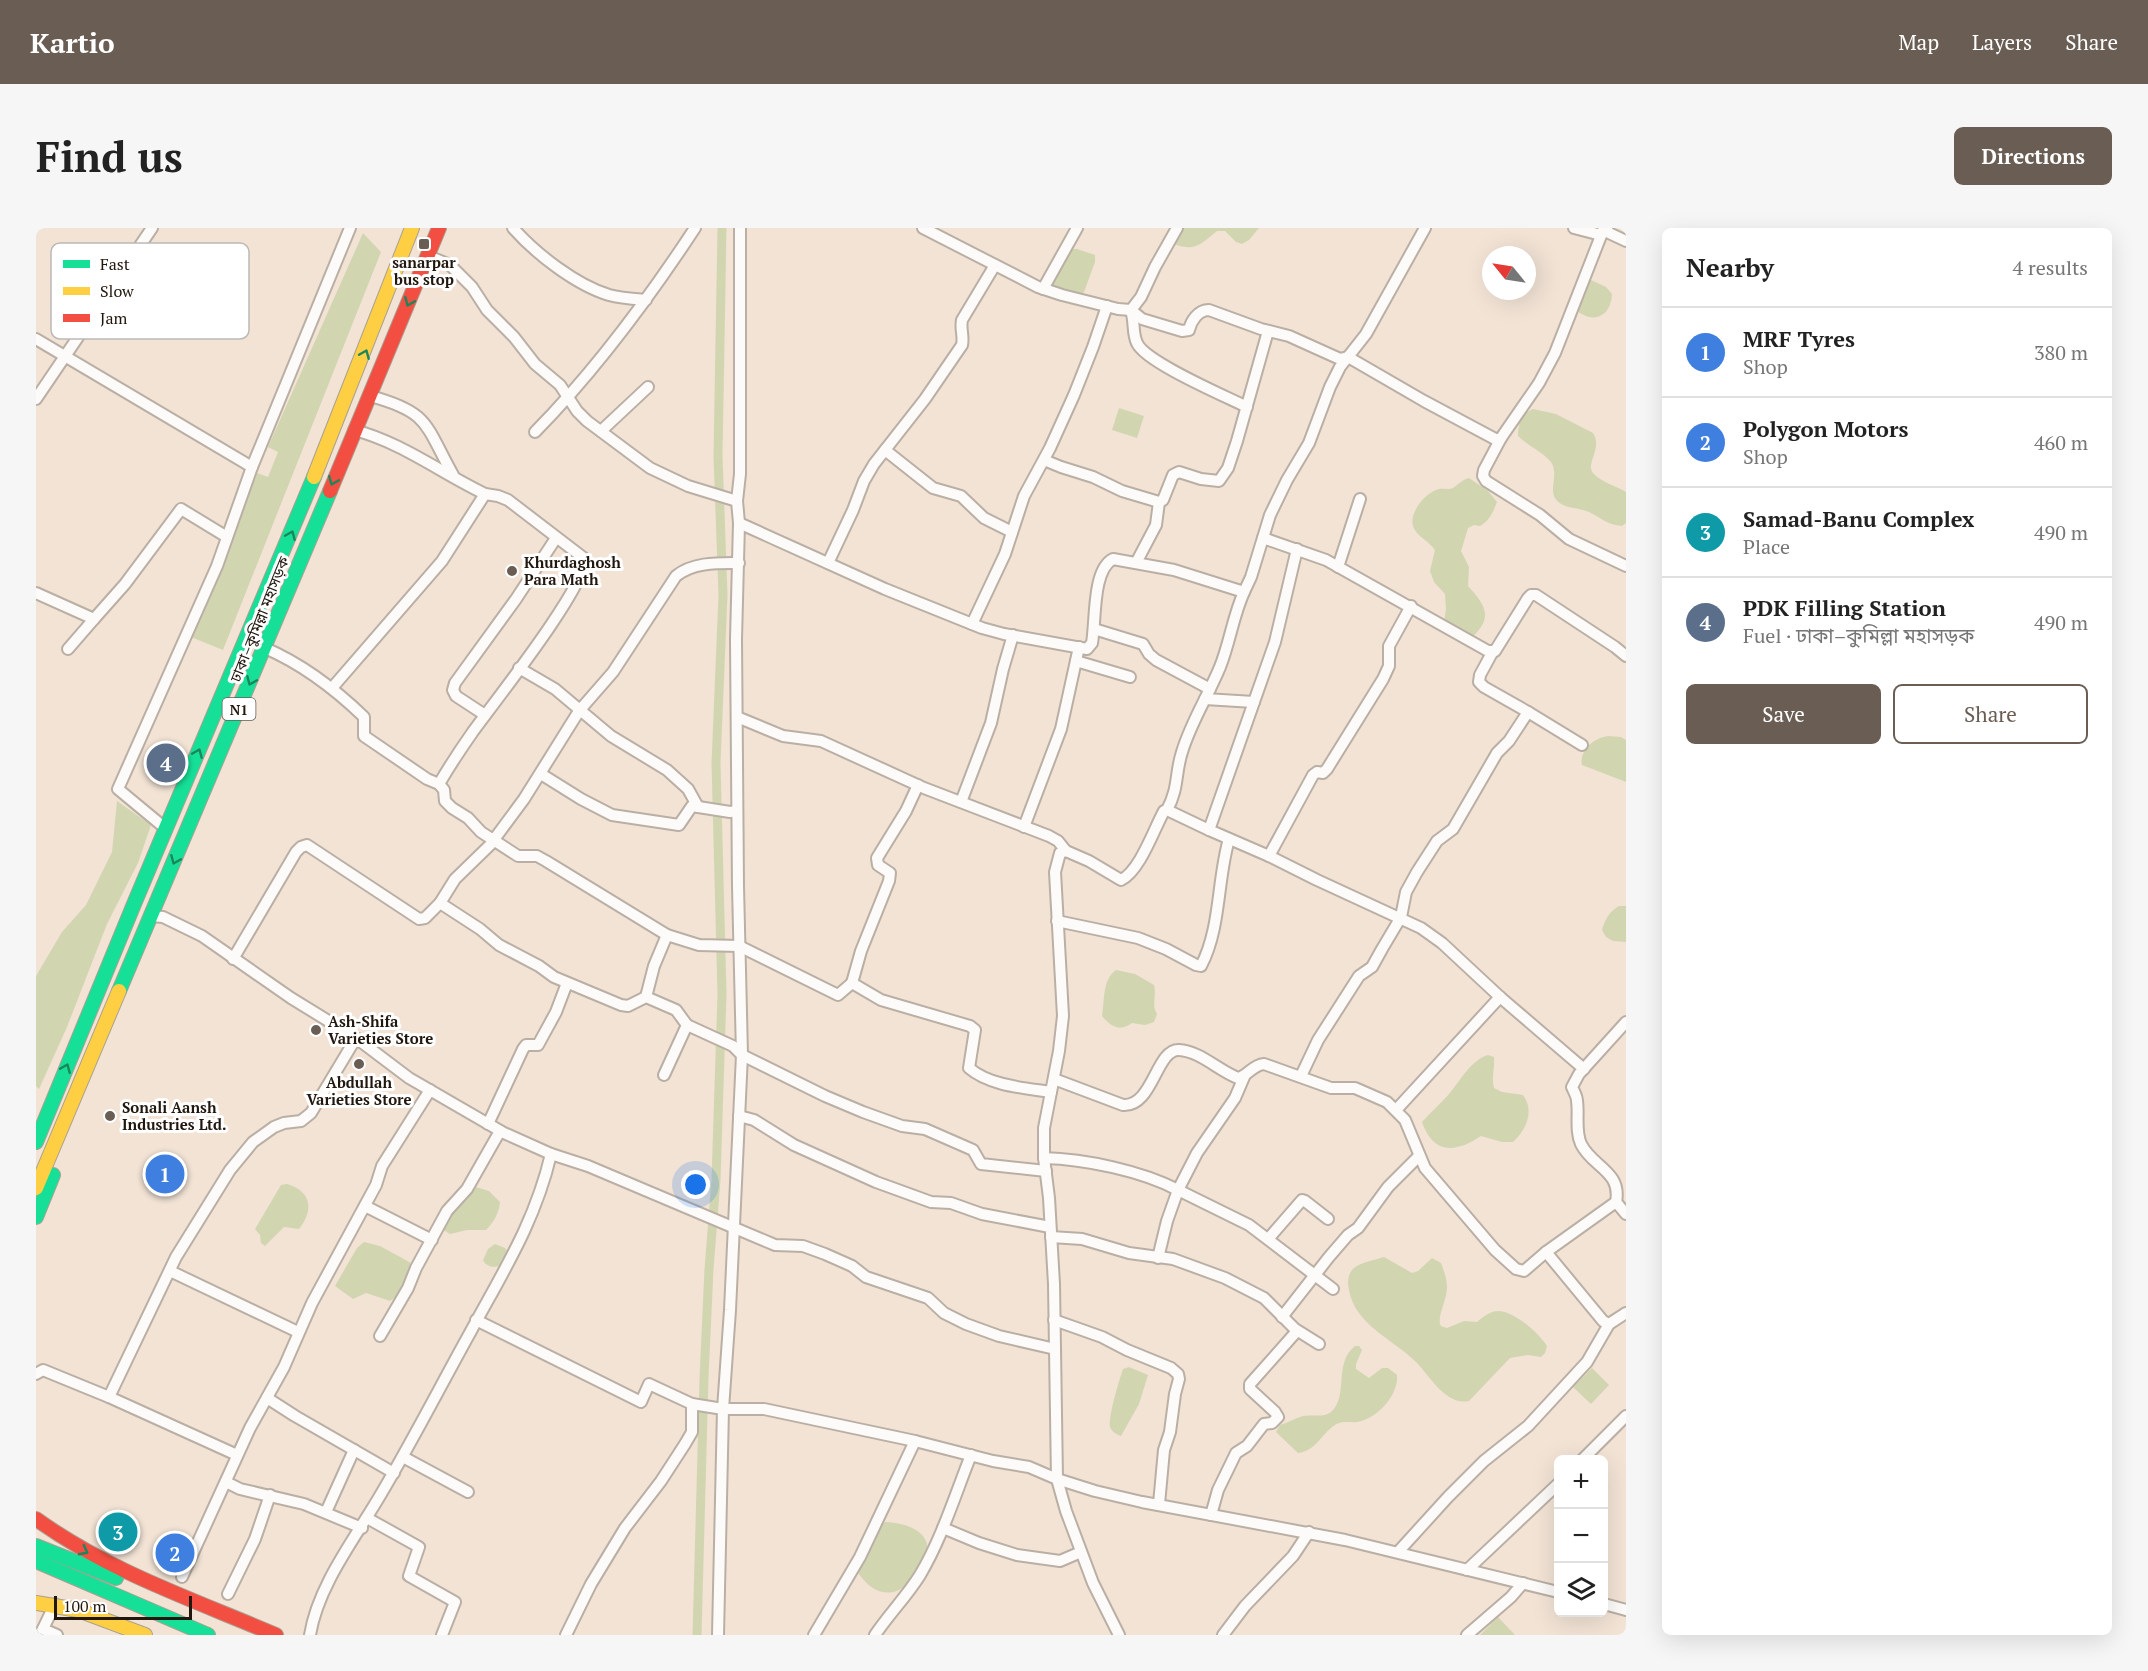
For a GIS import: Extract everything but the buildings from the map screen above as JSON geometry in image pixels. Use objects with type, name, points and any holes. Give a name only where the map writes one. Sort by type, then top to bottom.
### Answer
[{"type":"main road","name":"ঢাকা–কুমিল্লা মহাসড়ক","points":[[36,1188],[265,648],[439,228]]},
{"type":"main road","name":"ঢাকা–কুমিল্লা মহাসড়ক","points":[[36,1142],[165,828],[371,340],[408,230]]},
{"type":"main road","points":[[36,1126],[56,1092]]},
{"type":"main road","points":[[36,1217],[66,1144],[76,1095]]},
{"type":"main road","points":[[36,1519],[61,1537],[104,1562],[276,1635]]},
{"type":"main road","points":[[36,1546],[170,1599],[250,1635]]},
{"type":"main road","points":[[36,1562],[208,1635]]},
{"type":"main road","points":[[36,1603],[55,1604],[79,1610],[145,1635]]},
{"type":"street","points":[[142,243],[152,228]]},
{"type":"street","points":[[165,828],[118,789],[217,566],[252,467],[350,228]]},
{"type":"street","points":[[513,228],[540,255],[594,289],[610,295],[646,300]]},
{"type":"street","points":[[535,432],[569,397],[646,300],[695,228]]},
{"type":"street","points":[[718,1635],[719,1409],[730,1311],[728,1225],[739,1116],[742,1054],[735,947],[734,812],[739,563],[737,501],[740,474],[740,228]]},
{"type":"street","points":[[923,228],[1043,289],[1131,310],[1142,319],[1182,331],[1189,330],[1191,322],[1204,310],[1209,310],[1250,326],[1289,336],[1340,359],[1348,357],[1462,422],[1497,440],[1501,438]]},
{"type":"street","points":[[1043,289],[1077,228]]},
{"type":"street","points":[[1131,310],[1141,297],[1177,228]]},
{"type":"street","points":[[737,717],[783,736],[821,741],[918,785],[1058,841],[1066,851],[1089,861],[1121,880],[1126,878],[1140,857],[1164,811],[1167,810],[1176,788],[1178,764],[1186,738],[1224,656],[1238,606],[1251,577],[1278,496],[1309,442],[1329,387],[1366,334],[1425,228]]},
{"type":"street","points":[[1574,228],[1603,230],[1626,241]]},
{"type":"street","points":[[1603,230],[1555,353],[1539,383],[1501,438],[1483,476],[1486,481],[1540,515],[1569,538],[1626,566]]},
{"type":"street","points":[[428,256],[450,266],[472,287],[487,310],[514,337],[535,364],[560,385],[577,411],[601,431],[650,468],[688,486],[737,501]]},
{"type":"street","points":[[828,563],[864,481],[962,345],[964,339],[960,328],[962,320],[995,265]]},
{"type":"street","points":[[972,624],[999,570],[1024,496],[1057,433],[1094,347],[1107,306]]},
{"type":"street","points":[[1131,310],[1136,342],[1141,350],[1247,407]]},
{"type":"street","points":[[1136,563],[1156,525],[1159,502],[1163,500],[1173,475],[1179,472],[1212,482],[1219,482],[1224,476],[1247,407],[1268,331]]},
{"type":"street","points":[[36,339],[252,467]]},
{"type":"street","points":[[36,399],[76,339]]},
{"type":"street","points":[[601,431],[648,387]]},
{"type":"street","points":[[370,396],[402,406],[424,421],[454,476]]},
{"type":"street","points":[[354,430],[371,434],[485,494],[508,500],[585,559],[585,565],[563,606],[438,784]]},
{"type":"street","points":[[885,450],[933,488],[961,496],[984,518],[1012,532]]},
{"type":"street","points":[[1044,460],[1093,477],[1122,491],[1159,502]]},
{"type":"street","points":[[332,688],[442,561],[485,494]]},
{"type":"street","points":[[1338,567],[1359,499]]},
{"type":"street","points":[[68,649],[125,584],[181,509],[228,537]]},
{"type":"street","points":[[739,523],[972,624],[1013,635],[1087,649],[1092,643],[1100,578],[1106,562],[1113,559],[1174,570],[1244,592]]},
{"type":"street","points":[[485,715],[456,696],[453,690],[455,683],[516,599],[556,538]]},
{"type":"street","points":[[1263,538],[1297,549],[1338,567],[1411,606],[1453,632],[1492,651]]},
{"type":"street","points":[[1209,830],[1275,642],[1297,549]]},
{"type":"street","points":[[233,959],[301,847],[307,845],[419,919],[425,918],[440,903],[455,879],[494,839],[525,799],[579,711],[613,672],[676,576],[686,568],[739,563]]},
{"type":"street","points":[[36,593],[94,619]]},
{"type":"street","points":[[1582,746],[1484,687],[1479,682],[1480,675],[1492,651],[1499,646],[1531,595],[1536,595],[1615,646],[1626,656]]},
{"type":"street","points":[[1269,856],[1313,775],[1327,769],[1383,679],[1389,666],[1389,646],[1411,606]]},
{"type":"street","points":[[1094,629],[1143,644],[1155,660],[1208,694],[1254,702]]},
{"type":"street","points":[[961,802],[991,723],[1000,677],[1013,635]]},
{"type":"street","points":[[1024,827],[1061,729],[1079,647]]},
{"type":"street","points":[[265,648],[282,655],[332,688],[364,717],[364,736],[438,784],[444,790],[445,801],[452,808],[468,818],[481,832],[518,856],[537,856],[667,935],[705,945],[735,947],[838,995],[852,983],[861,951],[889,881],[890,873],[878,865],[877,858],[906,811],[918,785]]},
{"type":"street","points":[[1076,661],[1130,677]]},
{"type":"street","points":[[519,668],[555,689],[579,711],[633,751],[668,770],[688,789],[698,807]]},
{"type":"street","points":[[1301,1076],[1318,1040],[1359,976],[1372,967],[1401,917],[1406,892],[1437,841],[1453,829],[1497,753],[1509,741],[1528,712]]},
{"type":"street","points":[[541,774],[612,815],[679,825],[692,806],[734,812]]},
{"type":"street","points":[[1167,810],[1421,927],[1584,1069]]},
{"type":"street","points":[[1057,921],[1138,939],[1166,949],[1201,966],[1211,937],[1222,864],[1229,839]]},
{"type":"street","points":[[1066,851],[1060,853],[1055,872],[1063,1016],[1044,1128],[1044,1158],[1051,1232],[1057,1479],[1081,1552],[1100,1599],[1119,1635]]},
{"type":"street","points":[[440,903],[480,929],[499,945],[539,966],[554,977],[628,1006],[646,997],[654,966],[667,935]]},
{"type":"street","points":[[151,916],[163,917],[202,936],[233,959],[356,1038],[395,1068],[500,1131],[775,1245],[803,1246],[825,1254],[852,1266],[866,1277],[928,1298],[953,1318],[986,1331],[1055,1349]]},
{"type":"street","points":[[488,1124],[523,1049],[526,1045],[538,1045],[556,1012],[567,983]]},
{"type":"street","points":[[852,983],[882,1000],[970,1026],[975,1030],[969,1068],[974,1072],[995,1081],[1051,1092]]},
{"type":"street","points":[[1396,1110],[1500,996]]},
{"type":"street","points":[[646,997],[676,1010],[687,1025],[733,1046],[742,1054],[825,1096],[862,1112],[902,1126],[925,1130],[973,1150],[981,1164],[1046,1171]]},
{"type":"street","points":[[1158,1258],[1167,1221],[1178,1190],[1197,1153],[1235,1098],[1244,1077],[1257,1064],[1264,1064],[1331,1088],[1355,1088],[1387,1102],[1405,1120],[1425,1168],[1495,1250],[1516,1269],[1524,1270],[1616,1202],[1618,1193],[1607,1171],[1587,1153],[1580,1143],[1577,1099],[1572,1088],[1574,1081],[1626,1022]]},
{"type":"street","points":[[664,1075],[687,1025]]},
{"type":"street","points":[[109,1397],[170,1271],[230,1170],[253,1142],[274,1127],[301,1121],[310,1113],[356,1038]]},
{"type":"street","points":[[1054,1079],[1131,1106],[1146,1090],[1170,1053],[1177,1050],[1194,1054],[1229,1075],[1244,1077]]},
{"type":"street","points":[[182,1577],[250,1428],[376,1185],[382,1166],[430,1090]]},
{"type":"street","points":[[739,1116],[754,1120],[794,1145],[876,1182],[931,1203],[951,1203],[981,1214],[1129,1253],[1173,1259],[1239,1284],[1264,1298],[1297,1331],[1319,1344]]},
{"type":"street","points":[[380,1336],[408,1288],[416,1268],[447,1211],[467,1189],[500,1131]]},
{"type":"street","points":[[310,1635],[314,1615],[343,1556],[394,1473],[510,1262],[529,1223],[543,1186],[551,1154]]},
{"type":"street","points":[[1282,1317],[1348,1235],[1358,1228],[1388,1187],[1419,1156]]},
{"type":"street","points":[[1044,1158],[1131,1172],[1178,1190],[1233,1216],[1269,1238],[1334,1289]]},
{"type":"street","points":[[1269,1238],[1302,1200],[1328,1219]]},
{"type":"street","points":[[1616,1202],[1626,1214]]},
{"type":"street","points":[[365,1206],[432,1240]]},
{"type":"street","points":[[1546,1252],[1590,1308],[1603,1322],[1609,1324]]},
{"type":"street","points":[[170,1271],[298,1332]]},
{"type":"street","points":[[1398,1552],[1484,1461],[1528,1426],[1587,1362],[1609,1324],[1626,1313]]},
{"type":"street","points":[[477,1320],[640,1402],[649,1384],[692,1405],[719,1409],[764,1409],[915,1441],[1029,1467],[1095,1491],[1142,1502],[1309,1532],[1554,1591]]},
{"type":"street","points":[[1054,1320],[1102,1337],[1163,1364],[1178,1374],[1170,1432],[1164,1450],[1159,1504]]},
{"type":"street","points":[[1210,1515],[1218,1490],[1236,1453],[1247,1446],[1264,1425],[1272,1423],[1278,1417],[1250,1389],[1250,1384],[1297,1331]]},
{"type":"street","points":[[36,1374],[43,1370],[237,1455]]},
{"type":"street","points":[[267,1398],[394,1473]]},
{"type":"street","points":[[566,1635],[591,1584],[625,1528],[661,1481],[692,1432],[692,1405]]},
{"type":"street","points":[[1587,1455],[1626,1416]]},
{"type":"street","points":[[814,1635],[860,1557],[915,1441]]},
{"type":"street","points":[[326,1512],[354,1450]]},
{"type":"street","points":[[875,1635],[918,1577],[944,1528],[971,1455]]},
{"type":"street","points":[[403,1457],[468,1492]]},
{"type":"street","points":[[226,1482],[240,1489],[304,1504],[364,1523],[419,1547],[410,1576],[454,1602],[442,1635]]},
{"type":"street","points":[[1467,1570],[1554,1488]]},
{"type":"street","points":[[228,1594],[255,1539],[270,1495]]},
{"type":"street","points":[[944,1528],[979,1543],[1017,1555],[1060,1561],[1081,1552]]},
{"type":"street","points":[[1223,1635],[1245,1606],[1293,1556],[1309,1532]]},
{"type":"street","points":[[1467,1635],[1511,1597],[1523,1583]]},
{"type":"street","points":[[55,1604],[41,1632],[57,1635]]},
{"type":"street","points":[[1608,1605],[1626,1610]]},
{"type":"shaded area","points":[[1183,228],[1259,228],[1249,240],[1242,244],[1236,242],[1225,231],[1217,231],[1202,243],[1187,247],[1174,244]]},
{"type":"shaded area","points":[[363,233],[381,252],[223,650],[191,637],[257,473],[268,477],[278,452],[268,447]]},
{"type":"shaded area","points":[[1071,249],[1095,255],[1095,262],[1084,292],[1080,295],[1056,290],[1049,284]]},
{"type":"shaded area","points":[[1591,280],[1606,287],[1612,294],[1611,302],[1605,313],[1595,317],[1583,315],[1576,310],[1587,283]]},
{"type":"shaded area","points":[[1119,408],[1144,416],[1137,438],[1112,430]]},
{"type":"shaded area","points":[[1533,409],[1556,414],[1593,433],[1596,444],[1591,469],[1600,479],[1626,492],[1626,523],[1622,526],[1613,524],[1589,512],[1558,502],[1553,494],[1554,471],[1551,462],[1518,436],[1521,420]]},
{"type":"shaded area","points":[[1469,478],[1488,491],[1497,502],[1486,521],[1480,526],[1474,525],[1468,528],[1461,551],[1469,567],[1468,586],[1485,611],[1483,623],[1472,637],[1444,623],[1445,594],[1434,582],[1430,571],[1435,550],[1416,532],[1412,521],[1416,509],[1429,494],[1439,489],[1453,488]]},
{"type":"shaded area","points":[[1608,736],[1621,737],[1626,740],[1626,782],[1582,765],[1585,750],[1598,739]]},
{"type":"shaded area","points":[[117,801],[151,825],[138,863],[107,924],[67,1027],[39,1089],[36,1086],[36,976],[62,932],[86,905],[112,852]]},
{"type":"shaded area","points":[[1619,906],[1626,906],[1626,942],[1613,941],[1606,937],[1602,930],[1608,916]]},
{"type":"shaded area","points":[[1116,970],[1135,974],[1154,985],[1154,1007],[1157,1014],[1154,1022],[1145,1025],[1132,1023],[1120,1028],[1109,1023],[1102,1016],[1106,985]]},
{"type":"shaded area","points":[[1488,1055],[1494,1057],[1494,1088],[1502,1092],[1523,1095],[1527,1101],[1529,1114],[1522,1132],[1513,1142],[1502,1142],[1481,1136],[1455,1148],[1440,1146],[1427,1133],[1422,1122],[1449,1094],[1471,1066]]},
{"type":"shaded area","points":[[287,1184],[302,1191],[306,1197],[307,1215],[299,1229],[284,1227],[265,1246],[261,1243],[260,1235],[255,1229],[281,1185]]},
{"type":"shaded area","points":[[476,1187],[489,1191],[500,1202],[491,1224],[486,1230],[467,1230],[450,1234],[442,1229],[460,1200]]},
{"type":"shaded area","points":[[364,1242],[380,1246],[411,1263],[405,1285],[390,1301],[366,1293],[353,1299],[335,1286],[357,1248]]},
{"type":"shaded area","points":[[495,1244],[505,1248],[508,1252],[502,1265],[491,1267],[483,1260],[488,1249]]},
{"type":"shaded area","points":[[1384,1257],[1412,1273],[1418,1271],[1432,1258],[1441,1263],[1447,1288],[1440,1318],[1441,1326],[1447,1328],[1464,1321],[1477,1322],[1492,1312],[1504,1312],[1518,1319],[1538,1335],[1547,1346],[1545,1353],[1541,1357],[1528,1355],[1510,1358],[1469,1401],[1453,1399],[1446,1395],[1416,1362],[1367,1322],[1353,1302],[1348,1284],[1352,1270],[1360,1264]]},
{"type":"shaded area","points":[[1355,1346],[1359,1346],[1362,1350],[1356,1369],[1369,1378],[1382,1368],[1388,1368],[1397,1375],[1397,1383],[1390,1398],[1372,1416],[1357,1422],[1338,1423],[1314,1446],[1298,1453],[1276,1432],[1280,1425],[1300,1417],[1325,1415],[1331,1412],[1339,1398],[1344,1361]]},
{"type":"shaded area","points":[[1129,1367],[1148,1375],[1139,1404],[1121,1436],[1112,1430],[1110,1422],[1114,1398],[1123,1369]]},
{"type":"shaded area","points":[[1592,1368],[1609,1385],[1591,1404],[1573,1387]]},
{"type":"shaded area","points":[[885,1522],[902,1524],[914,1529],[923,1536],[927,1546],[918,1571],[911,1580],[895,1592],[877,1590],[867,1584],[858,1573],[868,1546]]},
{"type":"shaded area","points":[[1498,1617],[1515,1635],[1480,1635]]},
{"type":"waterway","points":[[697,1635],[704,1378],[716,1180],[722,994],[716,763],[723,595],[718,456],[722,228]]},
{"type":"traffic: fast","points":[[36,1142],[314,477]]},
{"type":"traffic: fast","points":[[119,991],[330,491]]},
{"type":"traffic: fast","points":[[36,1217],[53,1175]]},
{"type":"traffic: fast","points":[[36,1546],[116,1578]]},
{"type":"traffic: fast","points":[[36,1561],[208,1635]]},
{"type":"traffic: slow","points":[[314,477],[412,228]]},
{"type":"traffic: slow","points":[[36,1188],[119,991]]},
{"type":"traffic: slow","points":[[36,1603],[78,1610],[145,1635]]},
{"type":"traffic: jam","points":[[330,491],[439,228]]},
{"type":"traffic: jam","points":[[36,1519],[92,1554],[122,1569],[276,1635]]},
{"type":"place","name":"sanarpar bus stop","points":[[424,244]]},
{"type":"place","name":"Khurdaghosh Para Math","points":[[512,571]]},
{"type":"place","name":"PDK Filling Station","points":[[166,763]]},
{"type":"place","name":"Ash-Shifa Varieties Store","points":[[316,1030]]},
{"type":"place","name":"Abdullah Varieties Store","points":[[359,1064]]},
{"type":"place","name":"Sonali Aansh Industries Ltd.","points":[[110,1116]]},
{"type":"place","name":"MRF Tyres","points":[[165,1174]]},
{"type":"place","name":"Samad-Banu Complex","points":[[118,1532]]},
{"type":"place","name":"Polygon Motors","points":[[175,1553]]}]
